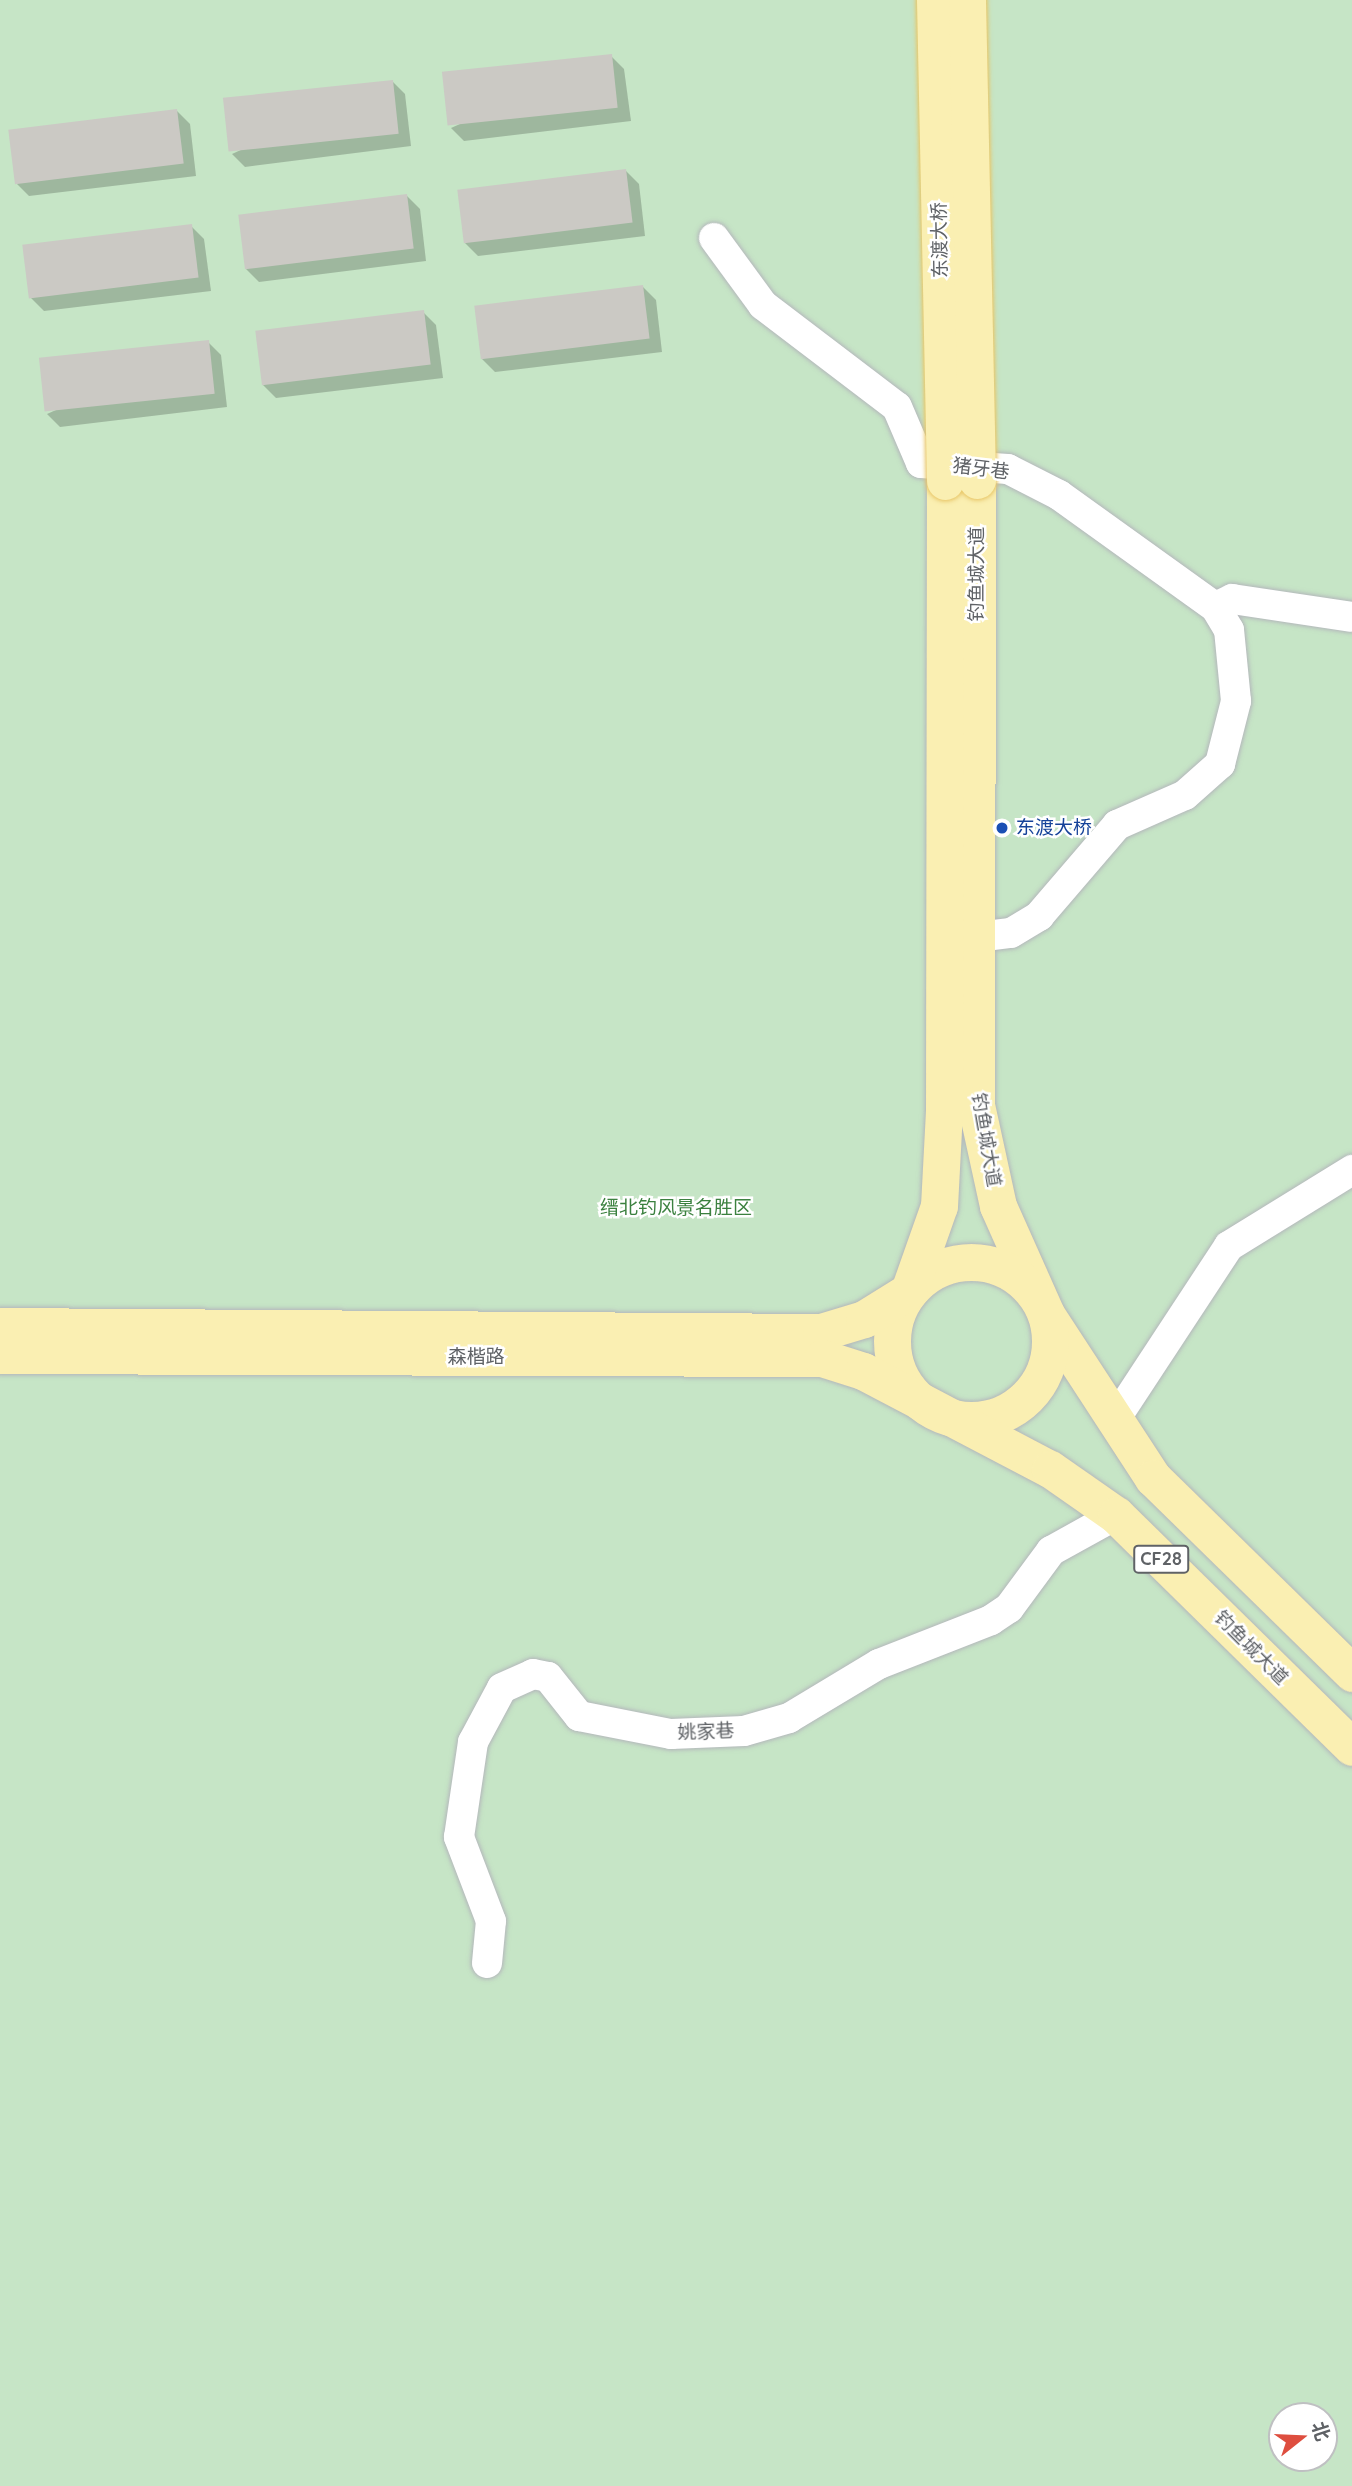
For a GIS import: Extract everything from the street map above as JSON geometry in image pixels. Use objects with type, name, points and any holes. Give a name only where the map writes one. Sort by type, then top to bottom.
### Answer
[{"type":"main road","name":"东渡大桥","points":[[935,0],[961,481]]},
{"type":"main road","name":"东渡大桥","points":[[961,481],[967,0]]},
{"type":"main road","name":"钓鱼城大道","points":[[961,481],[977,937],[976,1105],[998,1206],[1046,1314],[1153,1478],[1352,1673]]},
{"type":"main road","name":"钓鱼城大道","points":[[909,1291],[939,1206],[961,481]]},
{"type":"main road","points":[[973,1261],[1018,1276],[1046,1314],[1047,1366],[1034,1390],[991,1418],[939,1414],[905,1385],[895,1364],[892,1339],[909,1291],[928,1274],[973,1261]]},
{"type":"main road","name":"森楷路","points":[[0,1326],[821,1332],[864,1319],[909,1291]]},
{"type":"main road","name":"森楷路","points":[[0,1355],[822,1358],[863,1371],[939,1414]]},
{"type":"main road","name":"钓鱼城大道","points":[[939,1414],[1051,1469],[1116,1515],[1352,1747]]},
{"type":"street","name":"猪牙巷","points":[[714,237],[763,305],[897,407],[921,463],[1009,469],[1059,495],[1215,607]]},
{"type":"street","points":[[977,937],[1012,933],[1039,916],[1117,825],[1185,795],[1220,764],[1236,701],[1229,630],[1215,607],[1232,599],[1352,617]]},
{"type":"street","points":[[1114,1421],[1229,1246],[1352,1170]]},
{"type":"street","name":"姚家巷","points":[[487,1964],[491,1921],[459,1837],[473,1742],[502,1688],[533,1674],[548,1677],[579,1716],[671,1734],[744,1731],[789,1718],[879,1664],[991,1620],[1009,1608],[1051,1550],[1116,1515]]},
{"type":"green space","name":"缙北钓风景名胜区","points":[[0,0],[1352,0],[1352,2486],[0,2486]]},
{"type":"building","points":[[612,54],[618,108],[448,126],[442,72]]},
{"type":"building","points":[[393,80],[399,134],[229,152],[223,98]]},
{"type":"building","points":[[177,109],[184,164],[15,184],[8,130]]},
{"type":"building","points":[[626,169],[633,223],[464,243],[457,190]]},
{"type":"building","points":[[407,194],[414,249],[245,269],[238,215]]},
{"type":"building","points":[[192,224],[199,278],[29,298],[22,245]]},
{"type":"building","points":[[643,285],[650,339],[481,359],[474,306]]},
{"type":"building","points":[[424,310],[431,365],[262,385],[255,331]]},
{"type":"building","points":[[209,340],[215,394],[45,412],[39,358]]},
{"type":"place","name":"东渡大桥","points":[[1002,828]]}]
